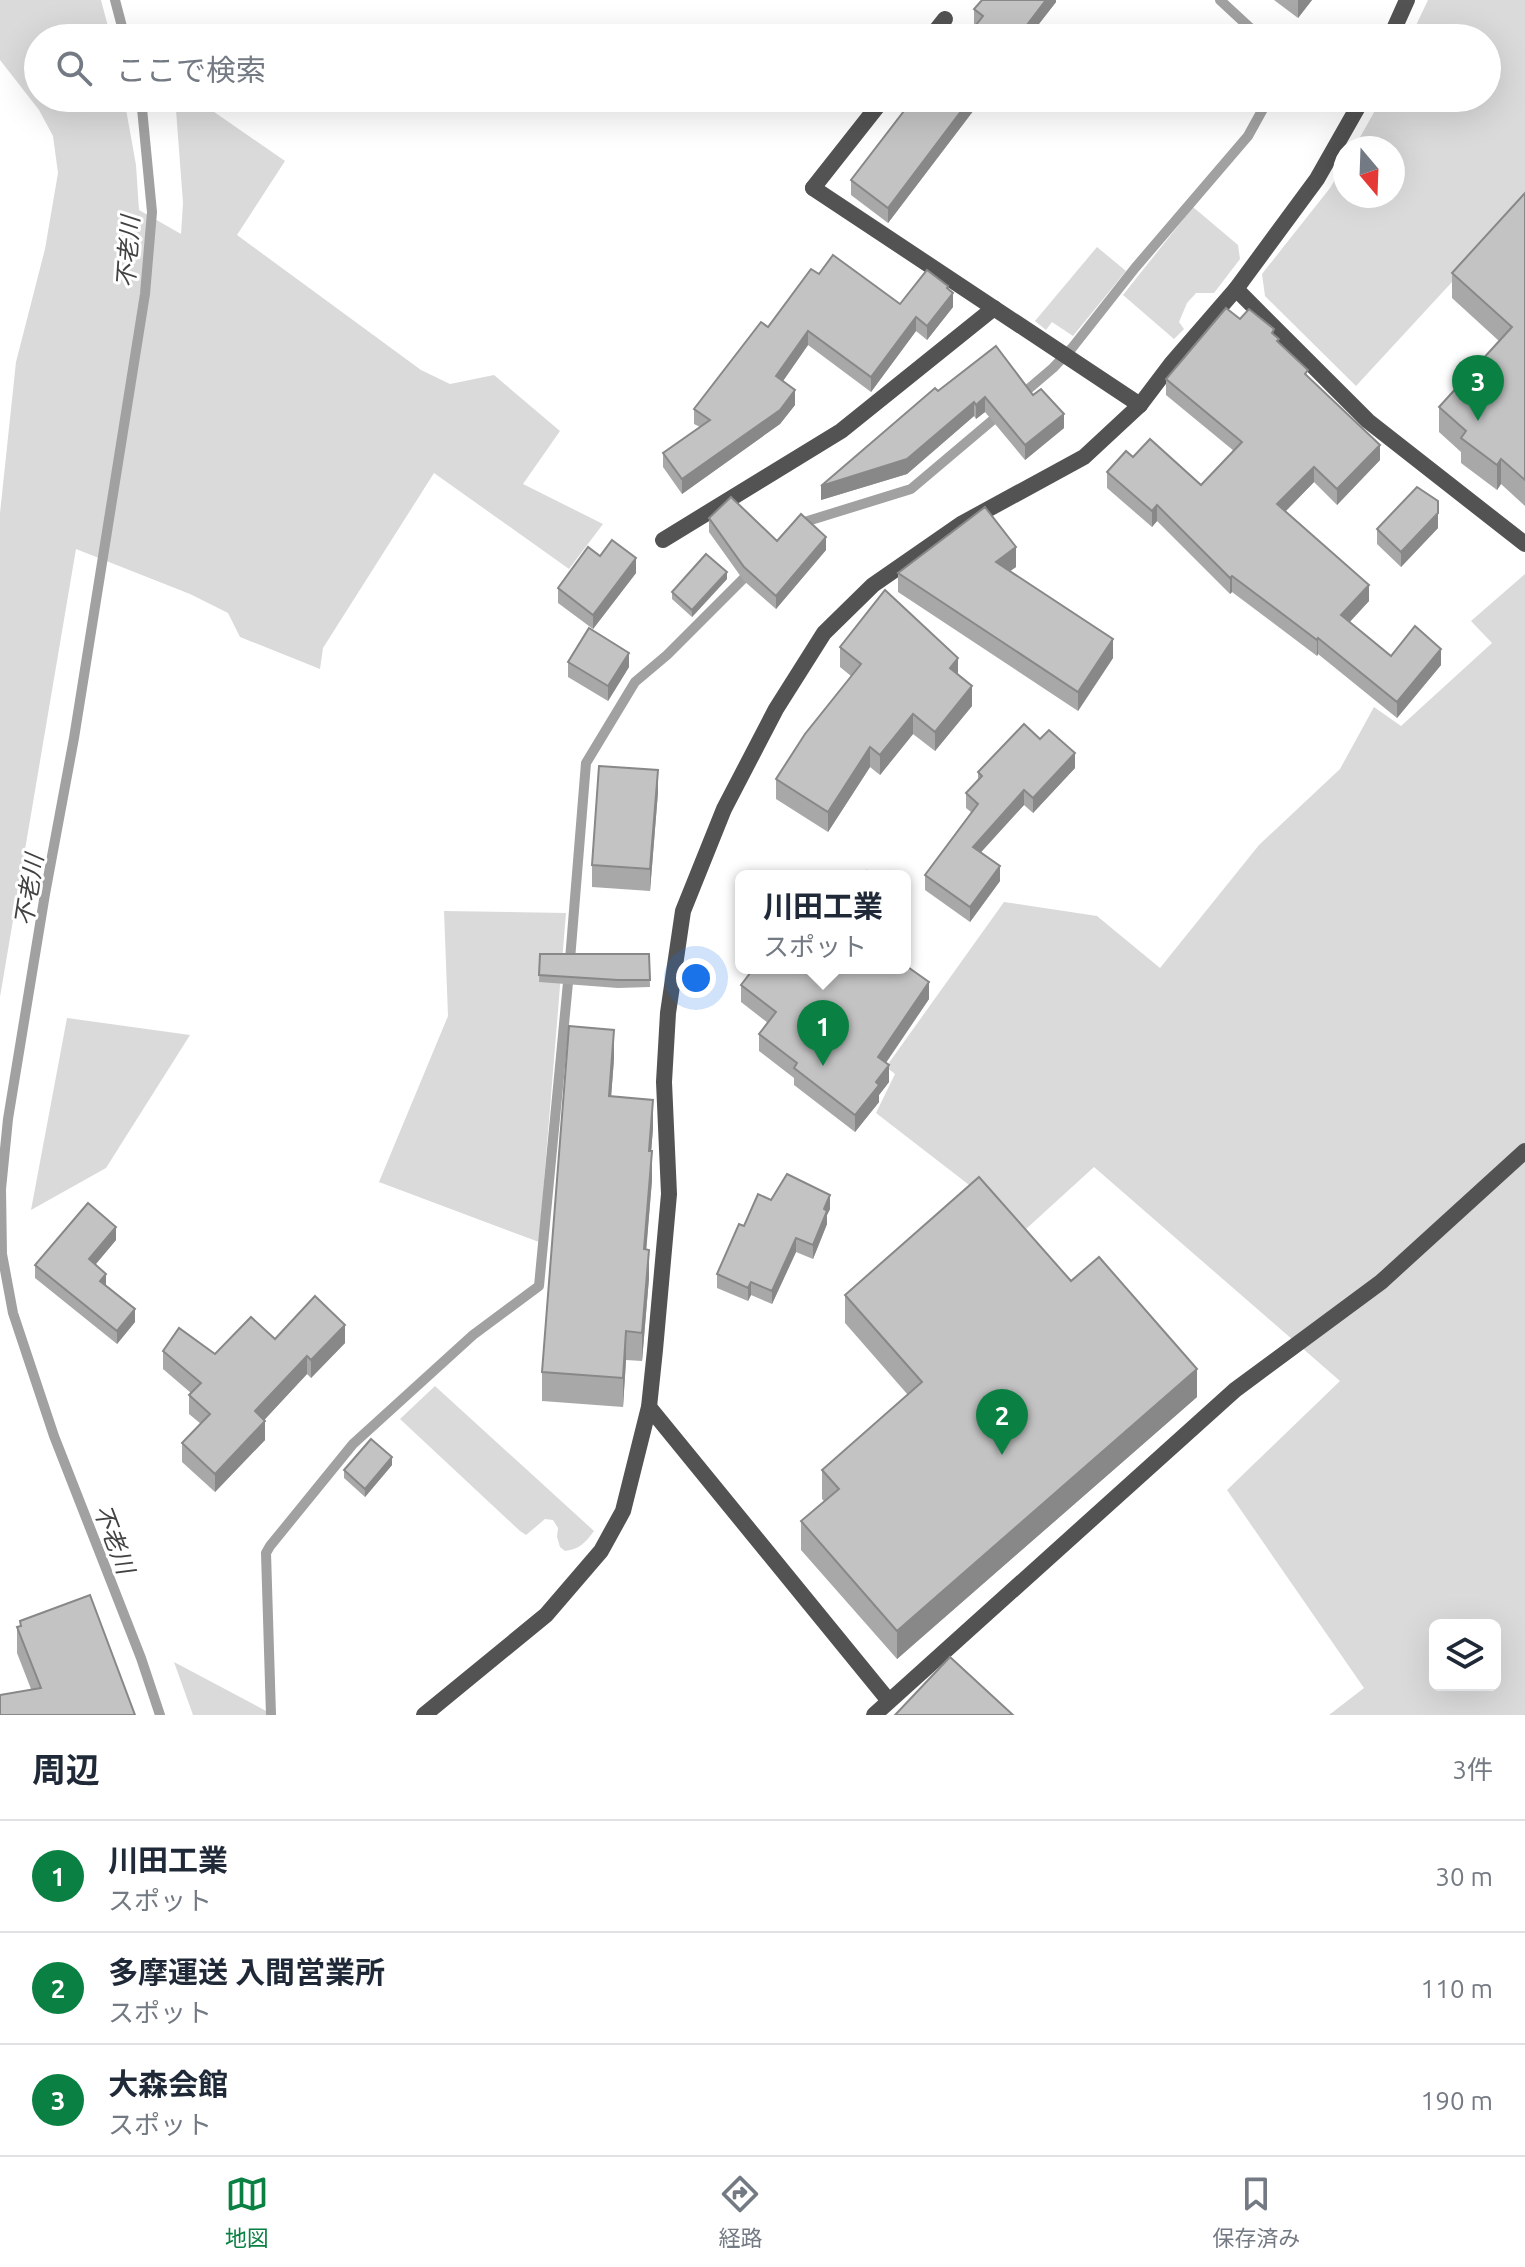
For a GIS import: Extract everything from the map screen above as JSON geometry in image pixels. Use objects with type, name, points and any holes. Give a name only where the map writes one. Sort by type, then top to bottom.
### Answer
[{"type":"street","points":[[1396,24],[1407,0]]},
{"type":"street","points":[[941,24],[945,19]]},
{"type":"street","points":[[873,112],[813,188],[1140,405]]},
{"type":"street","points":[[424,1715],[546,1615],[601,1551],[623,1511],[649,1407],[669,1194],[664,1082],[668,1013],[683,911],[724,809],[776,709],[824,633],[873,585],[961,524],[1084,457],[1140,405],[1236,289],[1317,179],[1355,112]]},
{"type":"street","points":[[1236,289],[1368,421],[1525,544]]},
{"type":"street","points":[[663,540],[841,431],[994,308]]},
{"type":"street","points":[[874,1715],[1235,1390],[1381,1282],[1525,1151]]},
{"type":"street","points":[[649,1407],[889,1701]]},
{"type":"shaded area","points":[[0,0],[101,0],[107,24],[24,24],[24,91],[0,60]]},
{"type":"shaded area","points":[[1428,0],[1525,0],[1525,203],[1356,386],[1265,296],[1262,274],[1333,183],[1333,208],[1405,208],[1405,136],[1361,136],[1374,112],[1501,112],[1501,24],[1417,24]]},
{"type":"shaded area","points":[[40,112],[127,112],[136,165],[139,210],[181,234],[183,203],[176,112],[214,112],[285,161],[237,235],[421,370],[450,384],[494,375],[560,431],[523,484],[603,524],[569,569],[434,473],[323,648],[320,669],[240,637],[228,613],[190,594],[76,549],[0,997],[0,513],[16,362],[45,249],[58,173],[53,136]]},
{"type":"shaded area","points":[[1193,207],[1238,245],[1240,259],[1214,293],[1196,293],[1187,303],[1179,322],[1184,329],[1174,339],[1123,295]]},
{"type":"shaded area","points":[[1097,247],[1126,271],[1073,336],[1052,322],[1046,330],[1035,321]]},
{"type":"shaded area","points":[[1525,574],[1525,1715],[1329,1715],[1364,1688],[1227,1490],[1340,1381],[1094,1167],[1026,1229],[876,1113],[895,1074],[886,1067],[1004,902],[1097,916],[1160,968],[1259,845],[1340,769],[1374,707],[1401,726],[1492,643],[1471,621]]},
{"type":"shaded area","points":[[444,911],[566,913],[539,1242],[379,1182],[448,1016]]},
{"type":"shaded area","points":[[67,1018],[190,1035],[106,1168],[31,1210]]},
{"type":"shaded area","points":[[435,1386],[594,1531],[585,1542],[565,1551],[560,1547],[558,1528],[553,1520],[545,1519],[526,1535],[400,1419]]},
{"type":"shaded area","points":[[174,1662],[268,1712],[268,1715],[193,1715]]},
{"type":"building","points":[[982,0],[1046,0],[1028,24],[977,24],[983,16],[974,9]]},
{"type":"building","points":[[903,112],[960,112],[888,208],[851,180]]},
{"type":"building","points":[[1525,193],[1525,480],[1501,459],[1497,465],[1461,438],[1466,431],[1439,407],[1512,327],[1452,273]]},
{"type":"building","points":[[833,255],[900,304],[927,270],[953,293],[927,326],[916,317],[871,377],[808,331],[776,376],[795,390],[780,410],[682,479],[663,453],[710,420],[694,409],[761,322],[768,327],[811,269],[819,274]]},
{"type":"building","points":[[1226,308],[1240,319],[1249,309],[1274,329],[1272,333],[1279,339],[1277,341],[1308,370],[1305,374],[1380,445],[1337,489],[1314,467],[1277,504],[1369,585],[1341,615],[1391,656],[1415,626],[1441,649],[1397,702],[1318,638],[1232,576],[1230,578],[1157,505],[1152,511],[1107,472],[1126,451],[1133,457],[1150,439],[1201,485],[1242,442],[1166,379]]},
{"type":"building","points":[[996,346],[1033,395],[1041,389],[1064,414],[1025,445],[985,397],[976,405],[974,402],[907,459],[821,486],[935,388],[938,391]]},
{"type":"building","points":[[1417,487],[1438,501],[1438,513],[1401,552],[1377,529]]},
{"type":"building","points":[[731,497],[777,541],[801,514],[826,537],[776,596],[744,567],[709,518]]},
{"type":"building","points":[[985,507],[1016,547],[996,562],[1113,639],[1078,692],[898,573]]},
{"type":"building","points":[[612,540],[636,558],[593,615],[558,588],[588,547],[600,556]]},
{"type":"building","points":[[706,554],[727,572],[692,610],[672,592]]},
{"type":"building","points":[[885,590],[958,658],[950,668],[972,686],[935,732],[913,714],[880,755],[870,747],[828,812],[776,779],[805,734],[861,664],[840,647]]},
{"type":"building","points":[[589,628],[629,653],[608,686],[568,662]]},
{"type":"building","points":[[1024,724],[1040,739],[1049,730],[1075,753],[1033,798],[1024,790],[973,847],[1000,866],[970,907],[925,875],[978,804],[966,793],[982,776],[978,772]]},
{"type":"building","points":[[599,766],[658,770],[650,869],[592,865]]},
{"type":"building","points":[[540,954],[649,954],[650,980],[539,975]]},
{"type":"building","points":[[911,969],[929,982],[878,1057],[889,1065],[876,1082],[879,1085],[855,1115],[794,1068],[797,1063],[759,1034],[776,1012],[741,985],[749,974],[911,974]]},
{"type":"building","points":[[569,1026],[614,1030],[609,1096],[653,1100],[644,1249],[649,1250],[642,1333],[626,1331],[623,1378],[542,1372]]},
{"type":"building","points":[[787,1174],[830,1195],[813,1245],[796,1238],[772,1291],[751,1282],[748,1288],[717,1274],[739,1224],[744,1226],[758,1194],[771,1200]]},
{"type":"building","points":[[979,1177],[1071,1281],[1099,1257],[1197,1369],[897,1631],[801,1521],[839,1489],[822,1470],[922,1382],[845,1295]]},
{"type":"building","points":[[88,1203],[116,1227],[89,1259],[106,1274],[100,1281],[135,1309],[117,1331],[35,1265]]},
{"type":"building","points":[[315,1296],[345,1325],[311,1360],[307,1356],[255,1411],[265,1421],[215,1474],[182,1443],[210,1414],[189,1395],[201,1383],[163,1351],[179,1328],[215,1354],[251,1317],[275,1339]]},
{"type":"building","points":[[371,1439],[392,1457],[365,1489],[344,1470]]},
{"type":"building","points":[[90,1595],[135,1715],[0,1715],[0,1695],[41,1688],[17,1627],[21,1626],[20,1621]]},
{"type":"building","points":[[950,1657],[1013,1715],[895,1715]]},
{"type":"waterway","name":"不老川","points":[[115,0],[121,24]]},
{"type":"waterway","points":[[1220,0],[1246,24]]},
{"type":"waterway","name":"不老川","points":[[142,112],[152,212],[145,294],[74,738],[8,1119],[1,1189],[2,1254],[13,1313],[54,1436],[141,1658],[160,1715]]},
{"type":"waterway","points":[[1019,397],[1072,348],[1135,268],[1248,136],[1261,112]]},
{"type":"waterway","points":[[798,524],[911,489],[1001,413]]},
{"type":"waterway","points":[[271,1715],[266,1553],[270,1546],[353,1444],[473,1335],[539,1286],[586,763],[635,682],[667,655],[750,572]]},
{"type":"place","name":"大森会館","points":[[1478,421]]},
{"type":"place","name":"川田工業","points":[[823,1066]]},
{"type":"place","name":"多摩運送 入間営業所","points":[[1002,1455]]}]
